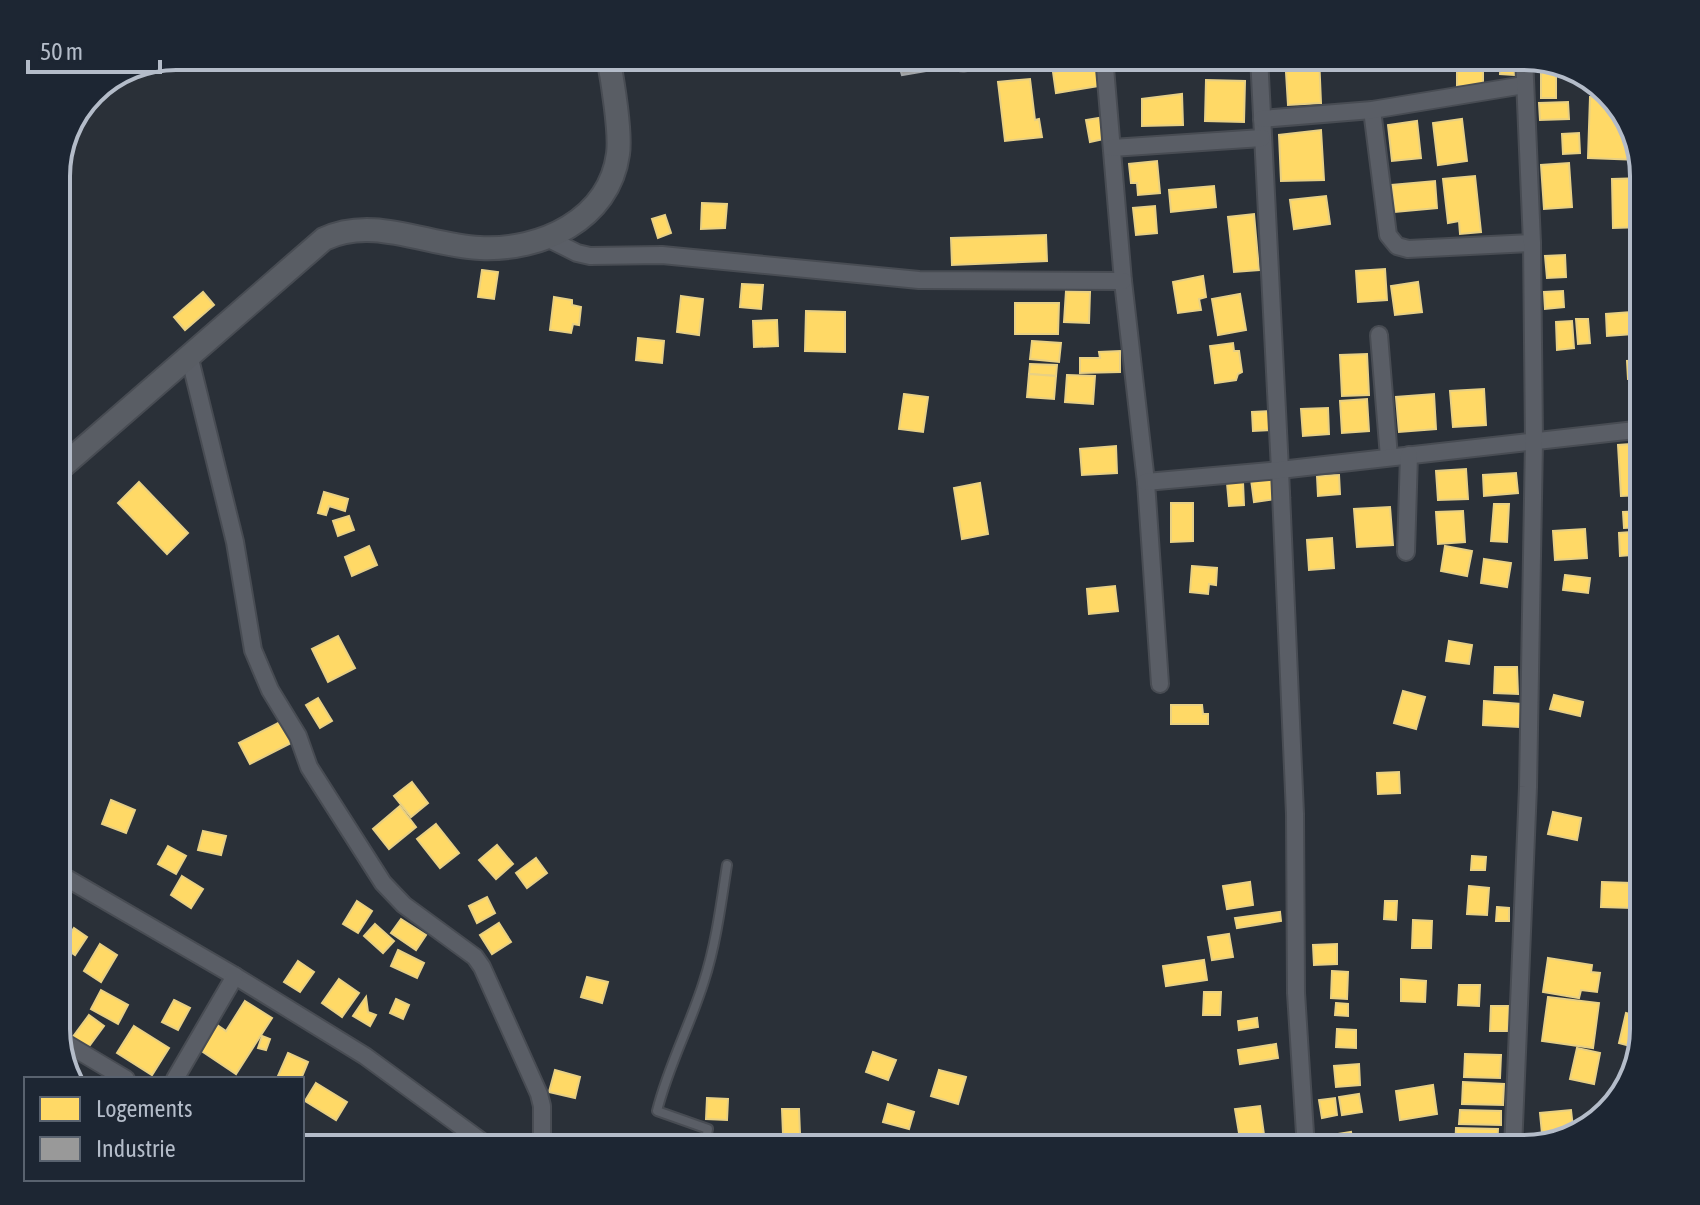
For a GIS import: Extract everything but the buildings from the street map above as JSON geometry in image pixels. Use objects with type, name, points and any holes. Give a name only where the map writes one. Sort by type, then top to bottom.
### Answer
[{"type":"street","points":[[70,460],[324,239],[341,231],[365,228],[479,248],[518,247],[549,239],[589,213],[599,201],[613,173],[618,151],[609,70]]},
{"type":"street","points":[[1105,70],[1123,281],[1146,482],[1160,684]]},
{"type":"street","points":[[1260,70],[1295,814],[1296,993],[1305,1135]]},
{"type":"street","points":[[1514,1135],[1528,787],[1534,441],[1532,243],[1524,70]]},
{"type":"street","points":[[1262,119],[1372,110],[1524,85]]},
{"type":"street","points":[[1372,110],[1388,235],[1397,246],[1408,249],[1532,243]]},
{"type":"street","points":[[1112,148],[1262,138]]},
{"type":"street","points":[[549,239],[590,256],[662,255],[919,280],[1123,281]]},
{"type":"street","points":[[1379,335],[1389,457]]},
{"type":"street","points":[[189,355],[235,542],[253,650],[270,690],[298,736],[309,767],[383,883],[404,905],[475,957],[482,967],[539,1094],[542,1135]]},
{"type":"street","points":[[1146,482],[1630,431]]},
{"type":"street","points":[[1406,552],[1409,455]]},
{"type":"street","points":[[70,880],[365,1056],[473,1135]]},
{"type":"street","points":[[176,1077],[235,976]]},
{"type":"street","points":[[72,1047],[123,1077]]},
{"type":"lane","points":[[707,1135],[708,1129],[657,1111],[664,1081],[704,980],[727,865]]}]
